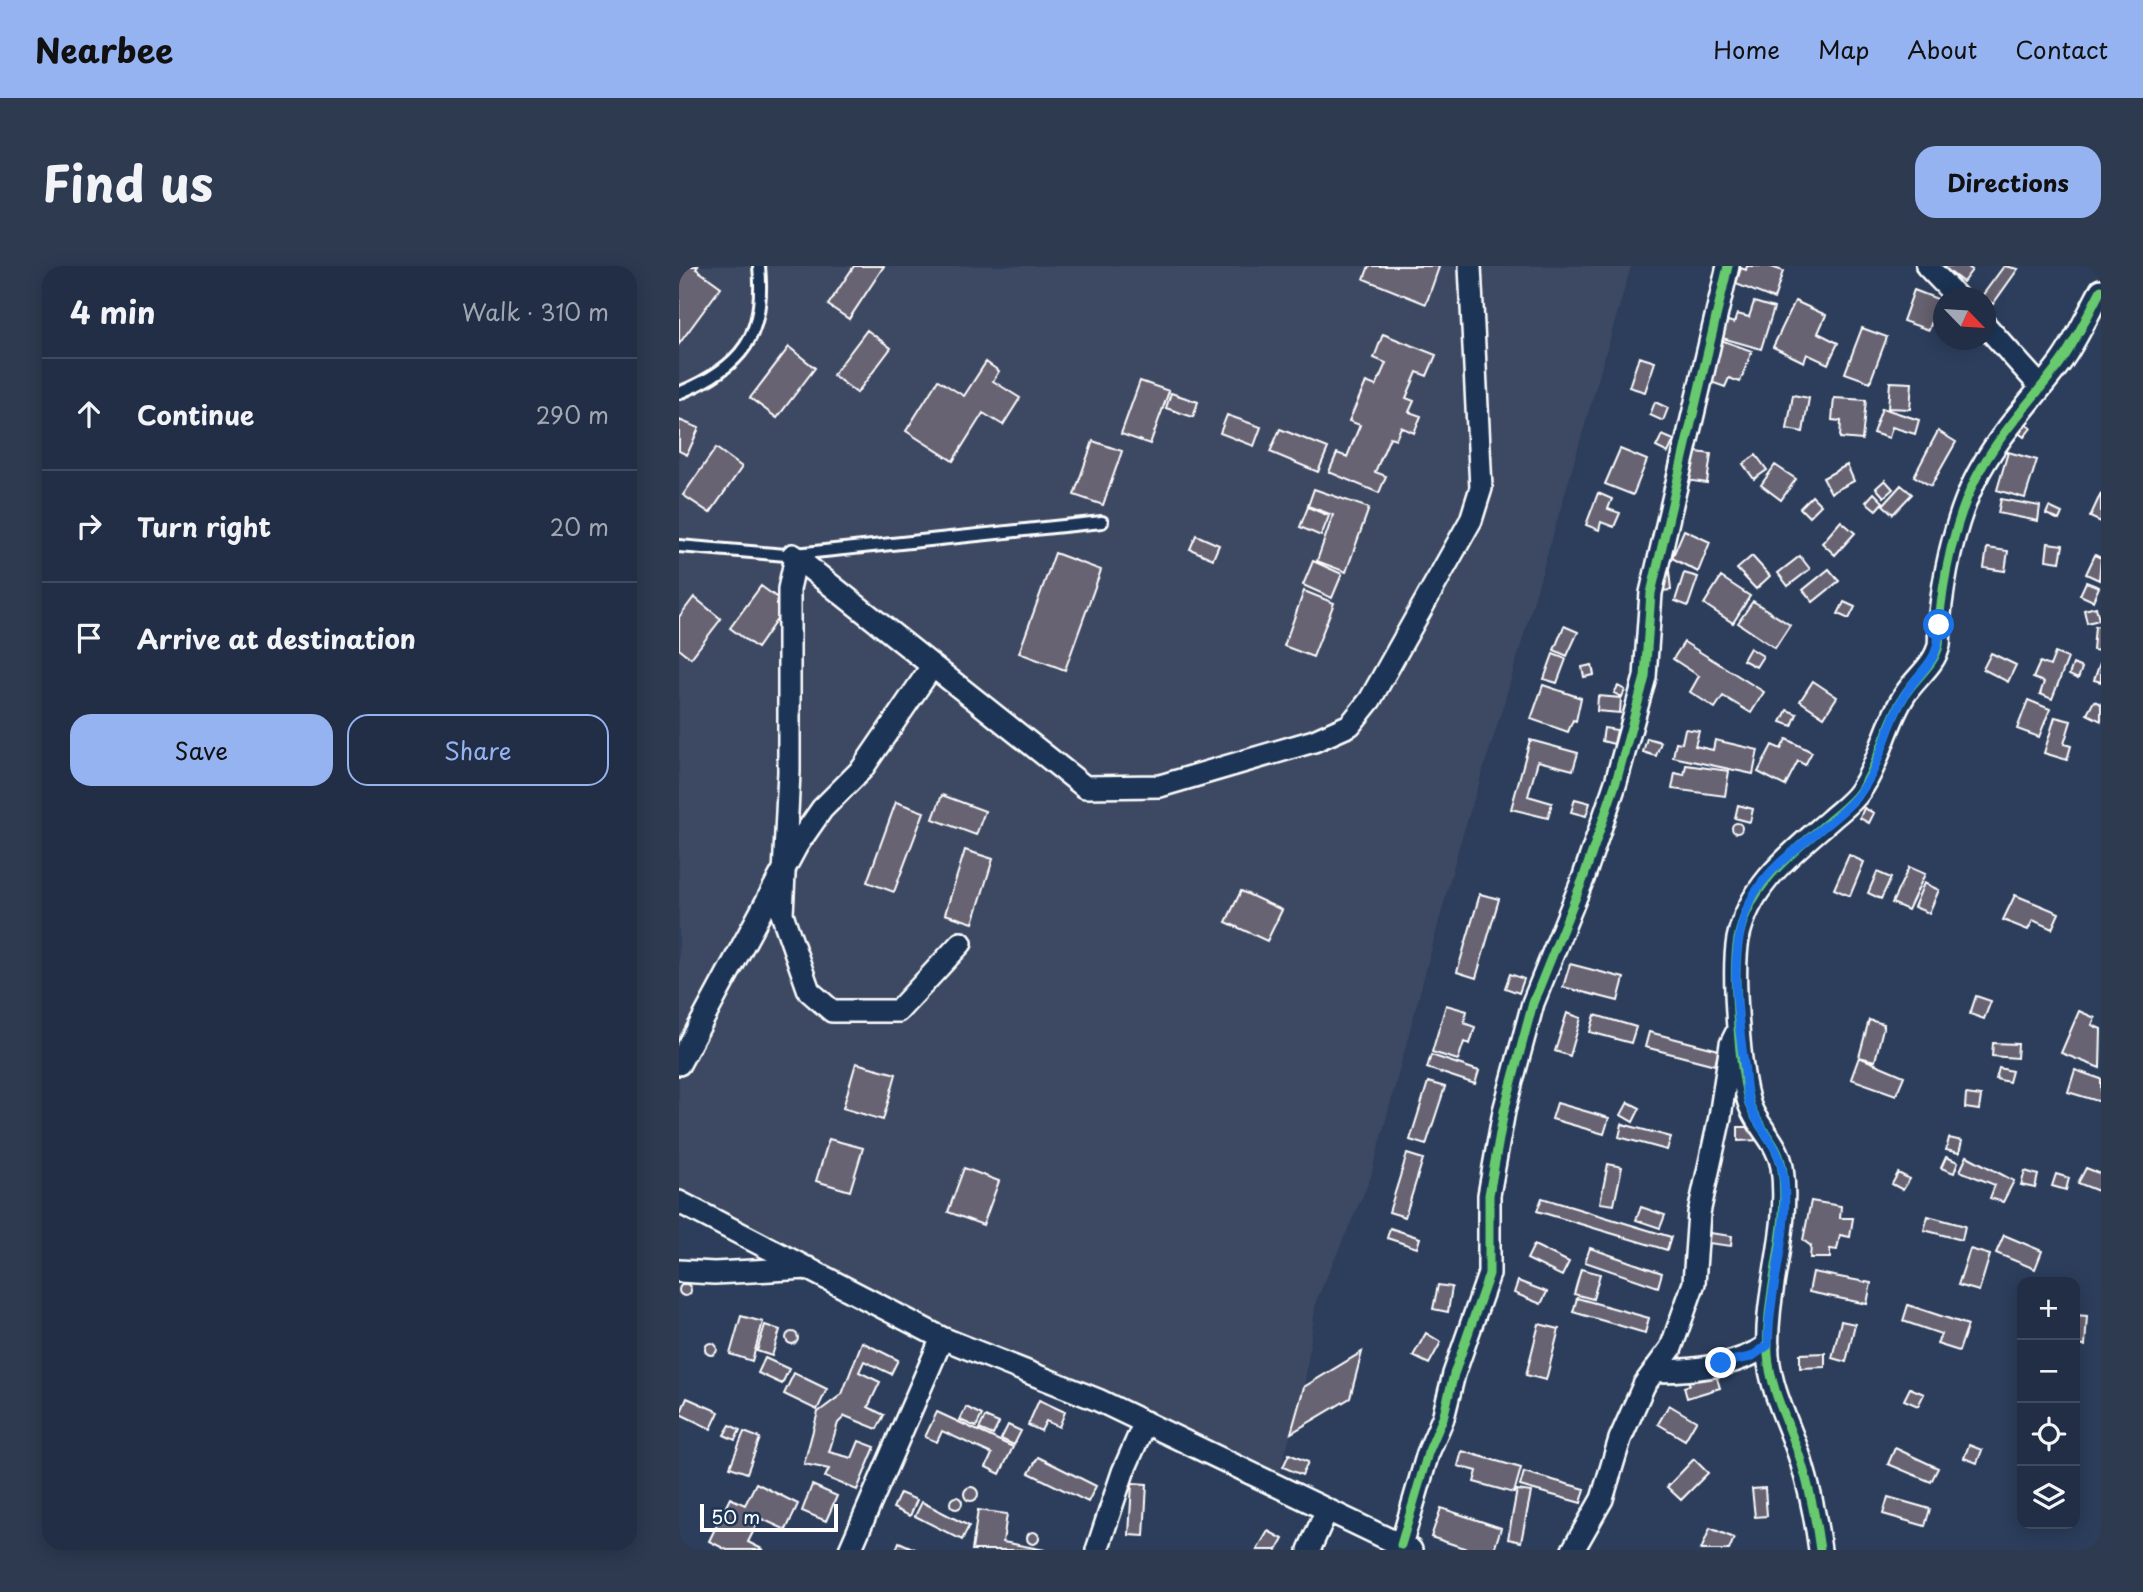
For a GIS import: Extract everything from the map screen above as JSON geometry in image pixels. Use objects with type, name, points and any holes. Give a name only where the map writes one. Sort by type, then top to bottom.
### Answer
[{"type":"street","points":[[794,556],[931,668],[1085,787],[1160,786],[1314,741],[1350,725],[1370,700],[1471,520],[1481,488],[1469,266]]},
{"type":"street","points":[[679,1202],[942,1338],[1098,1400],[1406,1547],[1428,1453],[1443,1418],[1454,1374],[1489,1274],[1489,1195],[1504,1111],[1533,1003],[1583,880],[1616,782],[1645,677],[1651,593],[1728,266]]},
{"type":"street","points":[[1927,266],[1947,287]]},
{"type":"street","points":[[1821,1550],[1801,1461],[1773,1387],[1768,1345],[1768,1311],[1782,1239],[1784,1186],[1781,1162],[1773,1140],[1749,1102],[1735,968],[1745,914],[1767,878],[1859,794],[1903,696],[1921,671],[1934,660],[1940,644],[1944,593],[1961,513],[1975,480],[1993,450],[2063,359],[2101,290]]},
{"type":"street","points":[[1996,337],[2041,387]]},
{"type":"street","points":[[794,556],[789,589],[789,772],[782,914],[809,991],[832,1012],[898,1012],[961,943]]},
{"type":"street","points":[[679,1064],[785,867],[822,808],[862,769],[931,668]]},
{"type":"street","points":[[1573,1550],[1602,1499],[1620,1439],[1644,1385],[1671,1348],[1694,1283],[1699,1213],[1720,1117],[1731,1044],[1740,1027]]},
{"type":"street","points":[[679,1271],[714,1273],[810,1268]]},
{"type":"street","points":[[851,1550],[942,1338]]},
{"type":"street","points":[[1655,1371],[1676,1371],[1751,1357],[1768,1345]]},
{"type":"street","points":[[1097,1550],[1123,1472],[1145,1422]]},
{"type":"street","points":[[1309,1550],[1327,1510]]},
{"type":"lane","points":[[679,393],[713,379],[747,344],[759,318],[759,266]]},
{"type":"lane","points":[[681,542],[794,556],[1102,522]]},
{"type":"shaded area","points":[[679,266],[1631,266],[1502,710],[1459,846],[1370,1179],[1316,1301],[1304,1387],[1275,1488],[679,1195]]},
{"type":"building","points":[[679,266],[698,266],[696,269],[721,287],[679,344]]},
{"type":"building","points":[[854,266],[884,266],[849,319],[828,305]]},
{"type":"building","points":[[1369,266],[1439,267],[1426,304],[1364,279]]},
{"type":"building","points":[[1747,266],[1769,266],[1783,271],[1774,299],[1736,284],[1741,268],[1746,270]]},
{"type":"building","points":[[1942,266],[1967,266],[1972,270],[1963,282]]},
{"type":"building","points":[[2004,266],[2018,269],[1996,300],[1996,287],[1989,287]]},
{"type":"building","points":[[1914,290],[1933,297],[1933,318],[1929,330],[1903,321]]},
{"type":"building","points":[[1795,301],[1826,315],[1818,333],[1838,343],[1828,364],[1807,354],[1804,362],[1773,347]]},
{"type":"building","points":[[1754,302],[1774,308],[1761,349],[1722,338],[1720,335],[1728,321],[1734,323],[1737,314],[1749,317]]},
{"type":"building","points":[[1862,328],[1887,337],[1870,382],[1845,373]]},
{"type":"building","points":[[867,330],[891,348],[857,393],[833,375]]},
{"type":"building","points":[[1383,334],[1436,355],[1427,376],[1417,372],[1406,398],[1414,401],[1409,412],[1421,416],[1414,433],[1401,427],[1396,439],[1390,437],[1375,472],[1386,476],[1379,493],[1329,472],[1337,453],[1347,457],[1360,425],[1349,421],[1366,382],[1376,386],[1386,363],[1374,358]]},
{"type":"building","points":[[1718,339],[1752,351],[1740,382],[1729,378],[1725,387],[1711,382],[1715,372],[1707,369]]},
{"type":"building","points":[[789,347],[815,368],[777,418],[750,398]]},
{"type":"building","points":[[1639,357],[1655,362],[1645,392],[1629,387]]},
{"type":"building","points":[[986,362],[999,371],[993,381],[1020,398],[1003,425],[983,413],[953,461],[906,431],[938,380],[964,396]]},
{"type":"building","points":[[1140,381],[1169,391],[1150,444],[1121,434]]},
{"type":"building","points":[[1890,382],[1912,383],[1910,409],[1888,408]]},
{"type":"building","points":[[1171,393],[1198,402],[1193,417],[1166,408]]},
{"type":"building","points":[[1793,395],[1809,398],[1803,432],[1787,429]]},
{"type":"building","points":[[1834,398],[1866,400],[1862,440],[1840,438],[1841,421],[1832,420]]},
{"type":"building","points":[[1655,402],[1668,408],[1663,421],[1650,415]]},
{"type":"building","points":[[1882,408],[1919,420],[1915,434],[1892,427],[1889,438],[1873,433]]},
{"type":"building","points":[[1227,415],[1261,427],[1254,446],[1220,433]]},
{"type":"building","points":[[679,420],[699,428],[687,455],[679,451]]},
{"type":"building","points":[[2022,421],[2031,428],[2024,437],[2016,431]]},
{"type":"building","points":[[1280,429],[1328,448],[1318,472],[1270,452]]},
{"type":"building","points":[[1938,431],[1956,442],[1931,486],[1914,476]]},
{"type":"building","points":[[1662,435],[1674,440],[1668,453],[1656,447]]},
{"type":"building","points":[[1093,441],[1122,451],[1103,505],[1074,495]]},
{"type":"building","points":[[716,448],[742,467],[710,513],[683,495]]},
{"type":"building","points":[[1620,449],[1647,460],[1633,495],[1605,484]]},
{"type":"building","points":[[1690,451],[1711,454],[1707,483],[1686,480]]},
{"type":"building","points":[[2008,452],[2037,460],[2025,498],[1997,490]]},
{"type":"building","points":[[1756,455],[1767,470],[1754,479],[1743,464]]},
{"type":"building","points":[[1775,465],[1796,479],[1781,500],[1761,485]]},
{"type":"building","points":[[1847,465],[1854,481],[1831,493],[1823,478]]},
{"type":"building","points":[[1885,480],[1893,489],[1884,497],[1876,488]]},
{"type":"building","points":[[1901,485],[1912,494],[1893,514],[1883,505]]},
{"type":"building","points":[[1314,489],[1369,508],[1346,572],[1317,561],[1333,515],[1308,506]]},
{"type":"building","points":[[1598,493],[1612,499],[1608,509],[1620,513],[1614,527],[1601,522],[1599,530],[1586,525]]},
{"type":"building","points":[[1874,493],[1883,502],[1876,510],[1866,502]]},
{"type":"building","points":[[2101,493],[2101,522],[2090,517]]},
{"type":"building","points":[[1812,496],[1821,505],[1809,517],[1800,508]]},
{"type":"building","points":[[2001,499],[2040,506],[2038,521],[1998,513]]},
{"type":"building","points":[[1308,507],[1329,516],[1321,536],[1300,527]]},
{"type":"building","points":[[2049,507],[2062,513],[2059,520],[2046,514]]},
{"type":"building","points":[[1841,521],[1855,533],[1835,555],[1822,543]]},
{"type":"building","points":[[1684,530],[1710,542],[1698,572],[1672,558]]},
{"type":"building","points":[[1196,535],[1219,545],[1213,559],[1190,549]]},
{"type":"building","points":[[2048,543],[2063,545],[2060,562],[2046,560]]},
{"type":"building","points":[[1987,548],[2008,551],[2005,571],[1984,568]]},
{"type":"building","points":[[1055,553],[1101,570],[1065,670],[1019,653]]},
{"type":"building","points":[[2095,555],[2101,558],[2099,580],[2086,574]]},
{"type":"building","points":[[1752,556],[1770,576],[1756,589],[1737,569]]},
{"type":"building","points":[[1800,556],[1810,569],[1788,586],[1778,573]]},
{"type":"building","points":[[1313,561],[1342,574],[1332,598],[1303,585]]},
{"type":"building","points":[[1829,569],[1839,581],[1813,602],[1803,590]]},
{"type":"building","points":[[1669,570],[1671,590],[1661,591],[1659,571]]},
{"type":"building","points":[[1684,573],[1698,577],[1688,606],[1675,601]]},
{"type":"building","points":[[1721,577],[1750,596],[1733,623],[1704,604]]},
{"type":"building","points":[[2086,582],[2099,587],[2093,601],[2080,595]]},
{"type":"building","points":[[761,586],[787,605],[757,648],[730,628]]},
{"type":"building","points":[[1304,591],[1334,603],[1313,657],[1284,646]]},
{"type":"building","points":[[694,597],[721,619],[691,658],[679,649],[679,617]]},
{"type":"building","points":[[1753,601],[1790,625],[1775,648],[1738,623]]},
{"type":"building","points":[[1844,602],[1855,607],[1849,619],[1838,614]]},
{"type":"building","points":[[2096,607],[2099,620],[2087,623],[2084,610]]},
{"type":"building","points":[[1564,626],[1578,632],[1567,656],[1554,650]]},
{"type":"building","points":[[2095,626],[2101,627],[2101,651],[2093,650]]},
{"type":"building","points":[[1684,642],[1764,692],[1751,713],[1723,696],[1715,708],[1690,692],[1699,676],[1673,659]]},
{"type":"building","points":[[1750,648],[1763,656],[1756,667],[1743,660]]},
{"type":"building","points":[[1991,653],[2016,665],[2008,682],[1983,669]]},
{"type":"building","points":[[2055,653],[2068,658],[2052,699],[2040,694],[2044,682],[2033,678],[2040,662],[2050,666]]},
{"type":"building","points":[[1553,654],[1566,659],[1557,683],[1544,679]]},
{"type":"building","points":[[2101,660],[2101,682],[2094,680]]},
{"type":"building","points":[[2073,664],[2082,668],[2078,679],[2069,675]]},
{"type":"building","points":[[1592,665],[1594,675],[1584,677],[1582,667]]},
{"type":"building","points":[[1813,681],[1837,697],[1824,717],[1800,701]]},
{"type":"building","points":[[1543,685],[1581,698],[1576,721],[1573,720],[1568,732],[1531,719]]},
{"type":"building","points":[[1618,686],[1625,690],[1622,697],[1614,693]]},
{"type":"building","points":[[1598,696],[1621,698],[1620,713],[1597,711]]},
{"type":"building","points":[[2028,700],[2050,709],[2039,737],[2017,729]]},
{"type":"building","points":[[2094,701],[2101,704],[2101,721],[2087,714]]},
{"type":"building","points":[[1787,710],[1797,714],[1792,726],[1781,722]]},
{"type":"building","points":[[2055,717],[2071,721],[2064,744],[2071,746],[2067,760],[2044,753]]},
{"type":"building","points":[[1604,728],[1617,730],[1614,744],[1602,741]]},
{"type":"building","points":[[1685,729],[1699,731],[1695,746],[1713,750],[1715,740],[1758,750],[1753,774],[1673,757],[1676,742],[1682,743]]},
{"type":"building","points":[[1647,738],[1661,742],[1656,756],[1643,752]]},
{"type":"building","points":[[1786,739],[1812,752],[1805,765],[1798,761],[1785,786],[1758,772],[1772,745],[1781,749]]},
{"type":"building","points":[[1530,740],[1578,753],[1573,770],[1538,761],[1528,796],[1552,803],[1548,818],[1511,809]]},
{"type":"building","points":[[1686,765],[1729,771],[1725,796],[1672,789],[1675,773],[1684,775]]},
{"type":"building","points":[[942,795],[985,811],[976,835],[933,819]]},
{"type":"building","points":[[1575,799],[1590,803],[1586,816],[1571,812]]},
{"type":"building","points":[[896,802],[924,812],[894,892],[867,882]]},
{"type":"building","points":[[1738,805],[1753,809],[1750,822],[1735,818]]},
{"type":"building","points":[[1864,808],[1874,813],[1869,823],[1860,818]]},
{"type":"building","points":[[1737,823],[1741,824],[1741,832],[1737,833],[1733,832],[1732,828],[1733,824]]},
{"type":"building","points":[[965,850],[993,859],[973,923],[945,914]]},
{"type":"building","points":[[1849,855],[1864,862],[1850,896],[1834,889]]},
{"type":"building","points":[[1909,867],[1925,874],[1908,910],[1892,903]]},
{"type":"building","points":[[1877,872],[1891,878],[1881,899],[1868,893]]},
{"type":"building","points":[[1924,883],[1939,890],[1929,913],[1914,907]]},
{"type":"building","points":[[1241,891],[1282,910],[1267,941],[1226,922]]},
{"type":"building","points":[[1480,894],[1499,899],[1476,978],[1457,972]]},
{"type":"building","points":[[2015,895],[2059,913],[2052,929],[2033,920],[2028,930],[2003,920]]},
{"type":"building","points":[[1570,964],[1624,978],[1618,1001],[1563,987]]},
{"type":"building","points":[[1510,974],[1524,979],[1519,993],[1505,988]]},
{"type":"building","points":[[1976,996],[1991,1001],[1984,1019],[1970,1014]]},
{"type":"building","points":[[1446,1005],[1467,1011],[1464,1023],[1475,1027],[1470,1044],[1464,1042],[1458,1060],[1432,1052]]},
{"type":"building","points":[[2079,1011],[2095,1018],[2092,1025],[2101,1029],[2100,1068],[2061,1053]]},
{"type":"building","points":[[1567,1013],[1581,1018],[1570,1056],[1555,1051]]},
{"type":"building","points":[[1595,1015],[1636,1027],[1631,1043],[1590,1032]]},
{"type":"building","points":[[1869,1020],[1884,1024],[1875,1061],[1859,1057]]},
{"type":"building","points":[[1649,1032],[1719,1050],[1715,1065],[1645,1047]]},
{"type":"building","points":[[1993,1043],[2018,1044],[2017,1058],[1992,1056]]},
{"type":"building","points":[[1431,1055],[1479,1071],[1475,1084],[1427,1068]]},
{"type":"building","points":[[1859,1057],[1904,1076],[1896,1095],[1851,1079]]},
{"type":"building","points":[[856,1063],[896,1074],[883,1120],[843,1108]]},
{"type":"building","points":[[1999,1068],[2012,1071],[2009,1082],[1996,1079]]},
{"type":"building","points":[[2075,1070],[2101,1079],[2101,1102],[2068,1092]]},
{"type":"building","points":[[1428,1082],[1445,1087],[1426,1145],[1410,1140]]},
{"type":"building","points":[[1966,1094],[1981,1096],[1979,1110],[1965,1108]]},
{"type":"building","points":[[1628,1102],[1640,1108],[1633,1122],[1621,1115]]},
{"type":"building","points":[[1557,1103],[1609,1118],[1604,1134],[1552,1119]]},
{"type":"building","points":[[1622,1124],[1671,1137],[1667,1150],[1619,1137]]},
{"type":"building","points":[[1738,1127],[1760,1127],[1760,1140],[1738,1141]]},
{"type":"building","points":[[1949,1138],[1962,1141],[1959,1153],[1946,1150]]},
{"type":"building","points":[[829,1139],[863,1148],[850,1191],[816,1181]]},
{"type":"building","points":[[1407,1154],[1423,1159],[1405,1217],[1389,1212]]},
{"type":"building","points":[[1967,1156],[2014,1181],[2003,1202],[1990,1198],[1995,1185],[1960,1171]]},
{"type":"building","points":[[1946,1157],[1958,1162],[1954,1173],[1941,1168]]},
{"type":"building","points":[[1608,1164],[1622,1167],[1614,1205],[1600,1203]]},
{"type":"building","points":[[964,1168],[999,1181],[983,1225],[948,1212]]},
{"type":"building","points":[[2086,1168],[2101,1174],[2101,1192],[2078,1183]]},
{"type":"building","points":[[2025,1171],[2038,1175],[2035,1188],[2021,1185]]},
{"type":"building","points":[[1898,1173],[1910,1179],[1903,1190],[1892,1184]]},
{"type":"building","points":[[2056,1174],[2069,1178],[2066,1190],[2052,1186]]},
{"type":"building","points":[[1542,1198],[1671,1237],[1667,1250],[1537,1211]]},
{"type":"building","points":[[1811,1201],[1841,1206],[1840,1218],[1853,1218],[1850,1237],[1840,1235],[1837,1250],[1830,1249],[1830,1258],[1810,1258],[1811,1246],[1803,1240]]},
{"type":"building","points":[[1641,1207],[1665,1215],[1660,1228],[1636,1220]]},
{"type":"building","points":[[1928,1216],[1965,1226],[1962,1240],[1924,1230]]},
{"type":"building","points":[[1390,1228],[1420,1238],[1417,1248],[1387,1238]]},
{"type":"building","points":[[1710,1233],[1732,1236],[1731,1246],[1708,1243]]},
{"type":"building","points":[[2004,1235],[2042,1251],[2035,1269],[1996,1253]]},
{"type":"building","points":[[1534,1245],[1569,1262],[1562,1276],[1527,1259]]},
{"type":"building","points":[[1590,1248],[1662,1273],[1658,1287],[1585,1262]]},
{"type":"building","points":[[1970,1249],[1990,1255],[1979,1291],[1958,1285]]},
{"type":"building","points":[[1581,1269],[1600,1274],[1593,1299],[1574,1294]]},
{"type":"building","points":[[1813,1272],[1871,1283],[1867,1304],[1809,1292]]},
{"type":"building","points":[[1518,1281],[1547,1292],[1541,1304],[1514,1293]]},
{"type":"building","points":[[685,1284],[691,1290],[685,1296],[679,1290]]},
{"type":"building","points":[[1438,1285],[1452,1287],[1448,1312],[1433,1309]]},
{"type":"building","points":[[1577,1298],[1649,1318],[1645,1333],[1573,1312]]},
{"type":"building","points":[[1908,1305],[1968,1325],[1959,1351],[1937,1344],[1941,1334],[1903,1321]]},
{"type":"building","points":[[2080,1315],[2087,1316],[2085,1346],[2080,1346]]},
{"type":"building","points":[[741,1316],[763,1322],[752,1361],[730,1354]]},
{"type":"building","points":[[1841,1321],[1855,1324],[1846,1362],[1832,1358]]},
{"type":"building","points":[[1539,1324],[1559,1329],[1546,1380],[1526,1375]]},
{"type":"building","points":[[765,1325],[780,1330],[772,1356],[757,1351]]},
{"type":"building","points":[[792,1332],[798,1338],[792,1344],[786,1338]]},
{"type":"building","points":[[1426,1333],[1441,1342],[1429,1364],[1413,1356]]},
{"type":"building","points":[[862,1342],[898,1360],[891,1374],[864,1361],[859,1372],[880,1382],[868,1407],[884,1415],[877,1429],[845,1416],[838,1423],[829,1452],[852,1458],[859,1441],[875,1447],[857,1490],[825,1477],[829,1469],[804,1464],[818,1412],[842,1394]]},
{"type":"building","points":[[711,1343],[717,1349],[711,1355],[705,1349]]},
{"type":"building","points":[[1362,1352],[1350,1398],[1291,1433],[1304,1387]]},
{"type":"building","points":[[1825,1353],[1825,1367],[1800,1368],[1800,1354]]},
{"type":"building","points":[[765,1358],[789,1369],[782,1384],[758,1373]]},
{"type":"building","points":[[1715,1372],[1720,1388],[1687,1398],[1684,1387],[1690,1385],[1688,1381]]},
{"type":"building","points":[[794,1373],[827,1389],[817,1410],[784,1394]]},
{"type":"building","points":[[1910,1388],[1924,1394],[1918,1406],[1904,1400]]},
{"type":"building","points":[[687,1398],[719,1412],[711,1429],[680,1414]]},
{"type":"building","points":[[1039,1400],[1065,1412],[1059,1427],[1046,1421],[1041,1431],[1028,1425]]},
{"type":"building","points":[[1669,1405],[1696,1421],[1685,1440],[1658,1424]]},
{"type":"building","points":[[966,1407],[982,1415],[976,1427],[960,1420]]},
{"type":"building","points":[[937,1412],[1013,1447],[1000,1474],[986,1467],[992,1454],[942,1431],[937,1442],[925,1437]]},
{"type":"building","points":[[985,1417],[999,1423],[993,1435],[979,1429]]},
{"type":"building","points":[[730,1425],[740,1430],[735,1440],[724,1435]]},
{"type":"building","points":[[1008,1425],[1021,1431],[1014,1445],[1001,1439]]},
{"type":"building","points":[[744,1432],[760,1438],[747,1473],[730,1467]]},
{"type":"building","points":[[1969,1445],[1982,1450],[1977,1463],[1964,1458]]},
{"type":"building","points":[[1895,1448],[1938,1468],[1931,1482],[1888,1464]]},
{"type":"building","points":[[1462,1451],[1521,1468],[1514,1493],[1474,1482],[1477,1471],[1458,1466]]},
{"type":"building","points":[[1289,1454],[1308,1462],[1302,1475],[1283,1467]]},
{"type":"building","points":[[1038,1457],[1096,1486],[1088,1502],[1029,1473]]},
{"type":"building","points":[[1694,1459],[1708,1473],[1681,1500],[1667,1487]]},
{"type":"building","points":[[1524,1472],[1585,1489],[1581,1503],[1520,1486]]},
{"type":"building","points":[[756,1483],[798,1504],[786,1530],[760,1518],[748,1542],[764,1550],[727,1550],[709,1541],[730,1498],[745,1505]]},
{"type":"building","points":[[1132,1483],[1147,1484],[1144,1536],[1129,1535]]},
{"type":"building","points":[[812,1485],[837,1496],[826,1521],[802,1511]]},
{"type":"building","points":[[968,1487],[974,1487],[978,1494],[974,1501],[968,1501],[964,1497],[964,1491]]},
{"type":"building","points":[[1765,1488],[1767,1516],[1755,1517],[1752,1489]]},
{"type":"building","points":[[1517,1490],[1531,1492],[1521,1542],[1508,1539]]},
{"type":"building","points":[[900,1493],[917,1500],[910,1516],[893,1508]]},
{"type":"building","points":[[956,1497],[962,1503],[956,1509],[950,1503]]},
{"type":"building","points":[[1888,1497],[1930,1509],[1925,1526],[1883,1514]]},
{"type":"building","points":[[922,1502],[969,1526],[962,1540],[915,1516]]},
{"type":"building","points":[[1441,1508],[1501,1528],[1494,1550],[1470,1550],[1431,1537]]},
{"type":"building","points":[[978,1510],[1007,1514],[1003,1542],[1045,1550],[972,1550]]},
{"type":"building","points":[[1710,1528],[1734,1538],[1729,1550],[1701,1550]]},
{"type":"building","points":[[1268,1531],[1283,1539],[1277,1550],[1257,1550]]},
{"type":"building","points":[[1033,1532],[1039,1538],[1033,1544],[1027,1538]]},
{"type":"building","points":[[899,1542],[917,1550],[896,1550]]},
{"type":"cycle path","points":[[1401,1545],[1428,1453],[1443,1418],[1454,1374],[1489,1274],[1489,1195],[1504,1111],[1533,1003],[1583,879],[1616,782],[1645,677],[1651,593],[1728,266]]},
{"type":"cycle path","points":[[1820,1550],[1804,1472],[1777,1396],[1768,1355],[1770,1308],[1784,1191],[1780,1158],[1754,1114],[1746,1091],[1736,997],[1738,939],[1752,902],[1773,872],[1854,799],[1867,780],[1897,708],[1937,652],[1947,569],[1961,515],[1974,482],[2003,435],[2066,355],[2101,290]]},
{"type":"route","points":[[1721,1363],[1751,1357],[1768,1345],[1768,1311],[1782,1239],[1784,1186],[1781,1162],[1773,1140],[1758,1122],[1749,1102],[1743,1057],[1735,968],[1738,940],[1745,914],[1760,886],[1782,861],[1859,794],[1875,765],[1887,727],[1903,696],[1921,671],[1934,660],[1940,644],[1939,625]]}]
